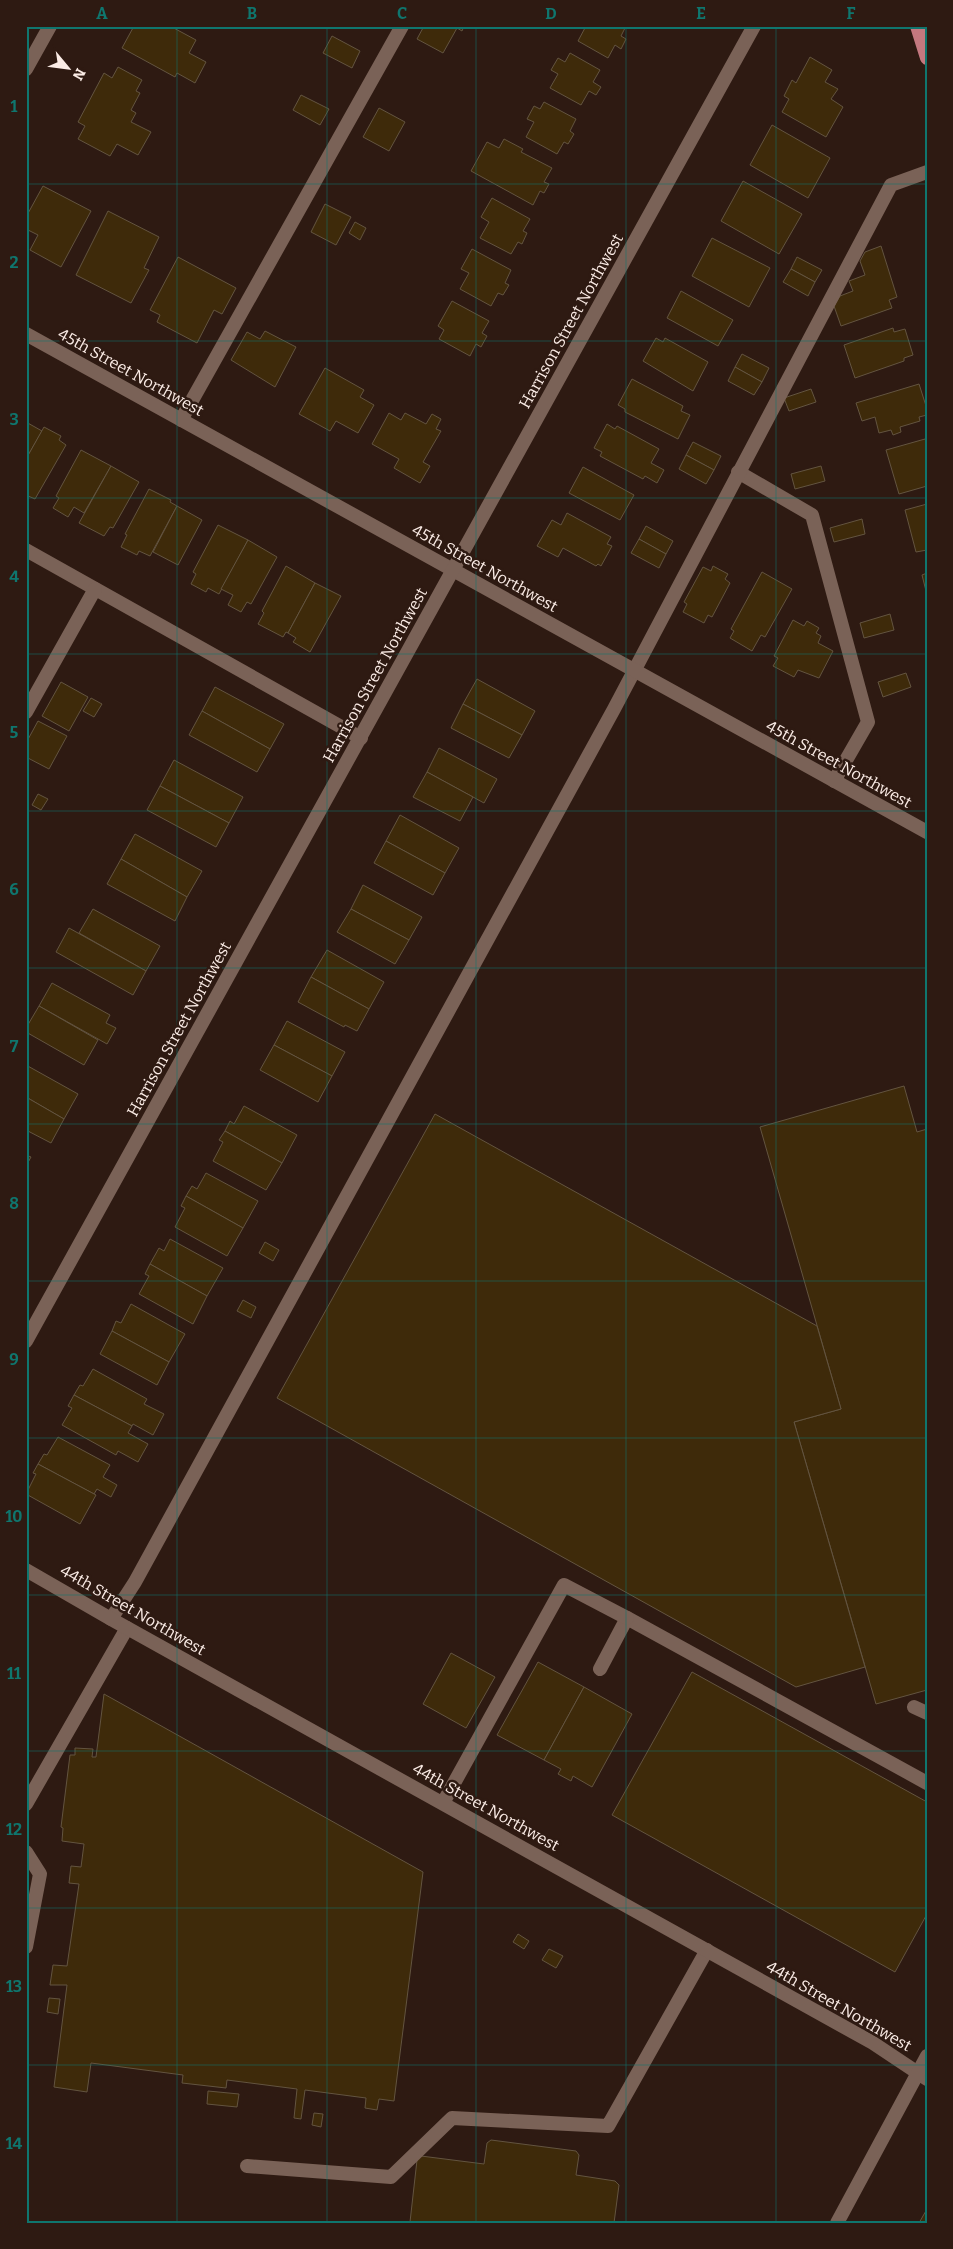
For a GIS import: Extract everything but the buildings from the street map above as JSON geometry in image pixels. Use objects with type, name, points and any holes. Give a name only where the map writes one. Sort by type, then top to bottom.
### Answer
[{"type":"main road","points":[[917,26],[927,58]]},
{"type":"street","points":[[26,69],[50,26]]},
{"type":"street","points":[[181,420],[402,26]]},
{"type":"street","name":"Harrison Street Northwest","points":[[26,1341],[754,26]]},
{"type":"street","points":[[111,1619],[140,1573],[634,670],[891,185],[927,172]]},
{"type":"street","name":"45th Street Northwest","points":[[26,334],[927,832]]},
{"type":"street","points":[[738,472],[812,515],[868,722],[834,781]]},
{"type":"street","points":[[26,550],[361,738]]},
{"type":"street","points":[[26,712],[95,589]]},
{"type":"street","name":"44th Street Northwest","points":[[26,1570],[873,2043],[922,2076]]},
{"type":"street","points":[[442,1803],[564,1585],[927,1783]]},
{"type":"street","points":[[600,1669],[627,1618]]},
{"type":"street","points":[[26,1804],[127,1628]]},
{"type":"street","points":[[26,1852],[40,1874],[26,1947]]},
{"type":"street","points":[[247,2166],[391,2176],[452,2118],[608,2126],[707,1950]]},
{"type":"street","points":[[837,2223],[922,2076],[927,2056]]}]
